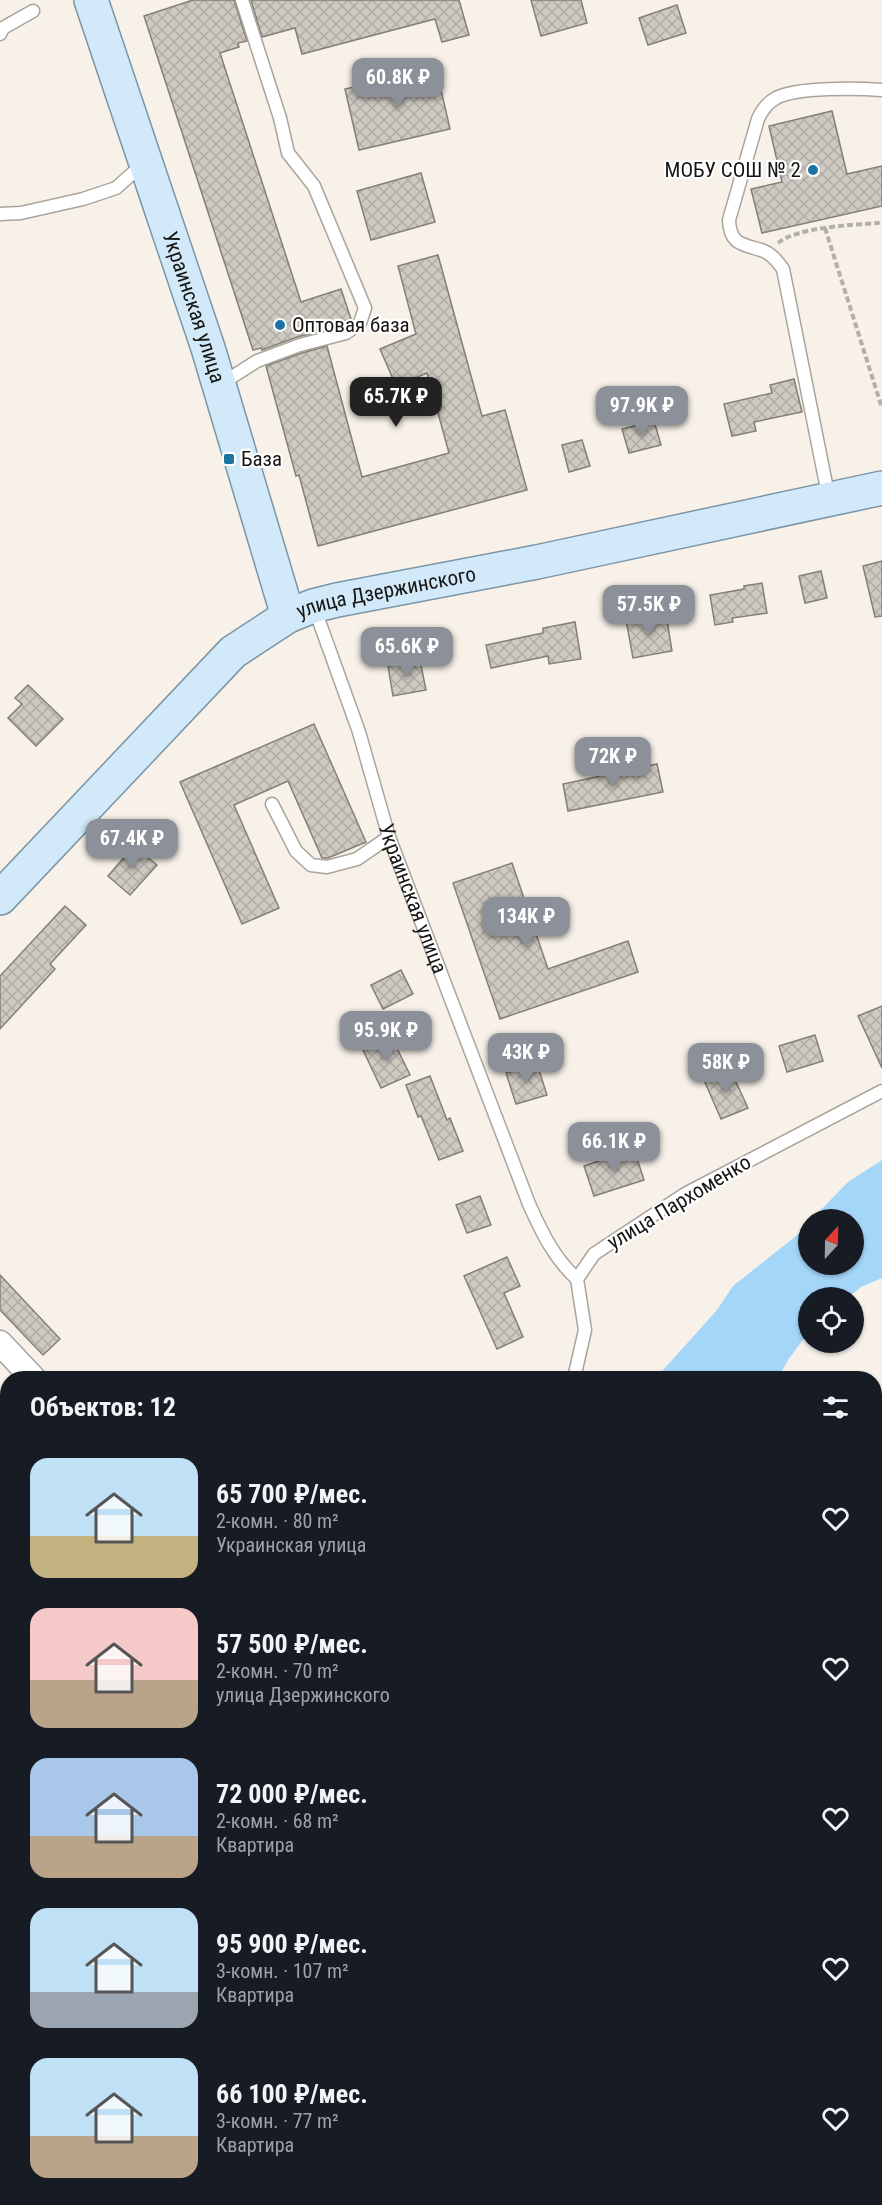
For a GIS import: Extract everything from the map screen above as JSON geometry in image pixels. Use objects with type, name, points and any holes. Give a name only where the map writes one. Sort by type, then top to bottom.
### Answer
[{"type":"main road","name":"Украинская улица","points":[[91,0],[208,348],[218,386],[301,611]]},
{"type":"main road","name":"улица Дзержинского","points":[[0,898],[232,652],[301,611],[882,488]]},
{"type":"street","points":[[0,1343],[26,1371]]},
{"type":"lane","points":[[218,386],[257,361],[300,345],[346,333],[360,323],[365,308],[314,186],[288,153],[280,118],[242,0]]},
{"type":"lane","points":[[0,34],[3,28],[33,11]]},
{"type":"lane","points":[[829,501],[783,269],[776,259],[768,254],[750,249],[735,240],[729,231],[729,220],[758,118],[764,107],[776,98],[795,92],[882,90]]},
{"type":"lane","points":[[0,214],[21,213],[116,188],[145,162]]},
{"type":"lane","name":"Украинская улица","points":[[301,611],[359,732],[389,837],[529,1204],[544,1239],[563,1266],[577,1279]]},
{"type":"lane","points":[[272,804],[296,851],[311,865],[327,867],[357,859],[389,837]]},
{"type":"lane","name":"улица Пархоменко","points":[[577,1279],[594,1254],[685,1194],[882,1091]]},
{"type":"lane","points":[[576,1371],[585,1330],[577,1279]]},
{"type":"path","points":[[768,254],[780,241],[788,237],[825,228],[882,221]]},
{"type":"path","points":[[825,228],[882,408]]},
{"type":"water","points":[[882,1160],[882,1278],[861,1287],[798,1287],[798,1346],[782,1371],[662,1371],[717,1310],[733,1286],[798,1234],[798,1275],[864,1275],[864,1209],[822,1209],[848,1182]]},
{"type":"building","points":[[193,0],[234,0],[247,41],[238,43],[239,47],[220,53],[301,302],[341,289],[351,319],[322,328],[323,331],[297,337],[262,350],[261,348],[253,350],[144,16]]},
{"type":"building","points":[[251,0],[459,0],[469,35],[442,42],[435,19],[302,54],[295,28],[262,37]]},
{"type":"building","points":[[531,0],[581,0],[587,23],[541,36]]},
{"type":"building","points":[[677,5],[686,33],[648,45],[639,18]]},
{"type":"building","points":[[436,68],[450,129],[359,150],[345,89]]},
{"type":"building","name":"МОБУ СОШ № 2","points":[[832,111],[847,174],[882,166],[882,206],[762,233],[751,189],[782,182],[769,126]]},
{"type":"building","points":[[421,173],[435,222],[371,240],[357,191]]},
{"type":"building","points":[[438,255],[482,416],[505,410],[527,490],[318,546],[266,366],[327,346],[362,477],[449,453],[427,373],[396,386],[380,349],[416,334],[398,266]]},
{"type":"building","points":[[794,379],[802,412],[754,422],[756,431],[732,436],[724,404],[772,393],[770,385]]},
{"type":"building","points":[[654,421],[661,445],[629,453],[622,429]]},
{"type":"building","points":[[582,440],[590,466],[569,472],[562,445]]},
{"type":"building","points":[[882,561],[882,616],[875,617],[863,566]]},
{"type":"building","points":[[821,571],[827,598],[805,603],[799,576]]},
{"type":"building","points":[[762,583],[767,613],[732,618],[733,622],[715,625],[710,595]]},
{"type":"building","points":[[666,614],[672,651],[633,658],[626,620]]},
{"type":"building","points":[[575,622],[581,659],[549,664],[548,656],[491,668],[486,645],[543,633],[543,628]]},
{"type":"building","points":[[420,660],[426,690],[393,696],[388,666]]},
{"type":"building","points":[[28,685],[63,719],[36,746],[8,718],[22,704],[15,698]]},
{"type":"building","points":[[314,724],[366,842],[328,858],[322,858],[288,781],[234,805],[279,908],[242,924],[180,782]]},
{"type":"building","points":[[657,764],[663,792],[568,811],[563,784]]},
{"type":"building","points":[[134,846],[157,865],[130,895],[108,876]]},
{"type":"building","points":[[512,863],[548,969],[628,941],[638,972],[500,1019],[453,883]]},
{"type":"building","points":[[65,906],[86,925],[50,964],[55,969],[0,1029],[0,976]]},
{"type":"building","points":[[401,970],[413,994],[383,1009],[371,985]]},
{"type":"building","points":[[882,1006],[882,1068],[858,1016]]},
{"type":"building","points":[[815,1035],[823,1061],[787,1072],[779,1046]]},
{"type":"building","points":[[391,1036],[410,1075],[381,1088],[363,1050]]},
{"type":"building","points":[[537,1064],[547,1095],[516,1104],[506,1073]]},
{"type":"building","points":[[730,1069],[748,1108],[721,1119],[704,1080]]},
{"type":"building","points":[[430,1076],[447,1120],[450,1118],[463,1151],[439,1160],[421,1116],[418,1117],[406,1085]]},
{"type":"building","points":[[634,1149],[644,1180],[594,1196],[584,1166]]},
{"type":"building","points":[[480,1196],[491,1225],[467,1233],[456,1205]]},
{"type":"building","points":[[507,1257],[520,1286],[504,1293],[523,1337],[497,1349],[464,1276]]},
{"type":"building","points":[[0,1275],[60,1339],[43,1355],[0,1310]]},
{"type":"place","name":"МОБУ СОШ № 2","points":[[813,170]]},
{"type":"place","name":"Оптовая база","points":[[280,325]]},
{"type":"place","name":"База","points":[[229,459]]}]
